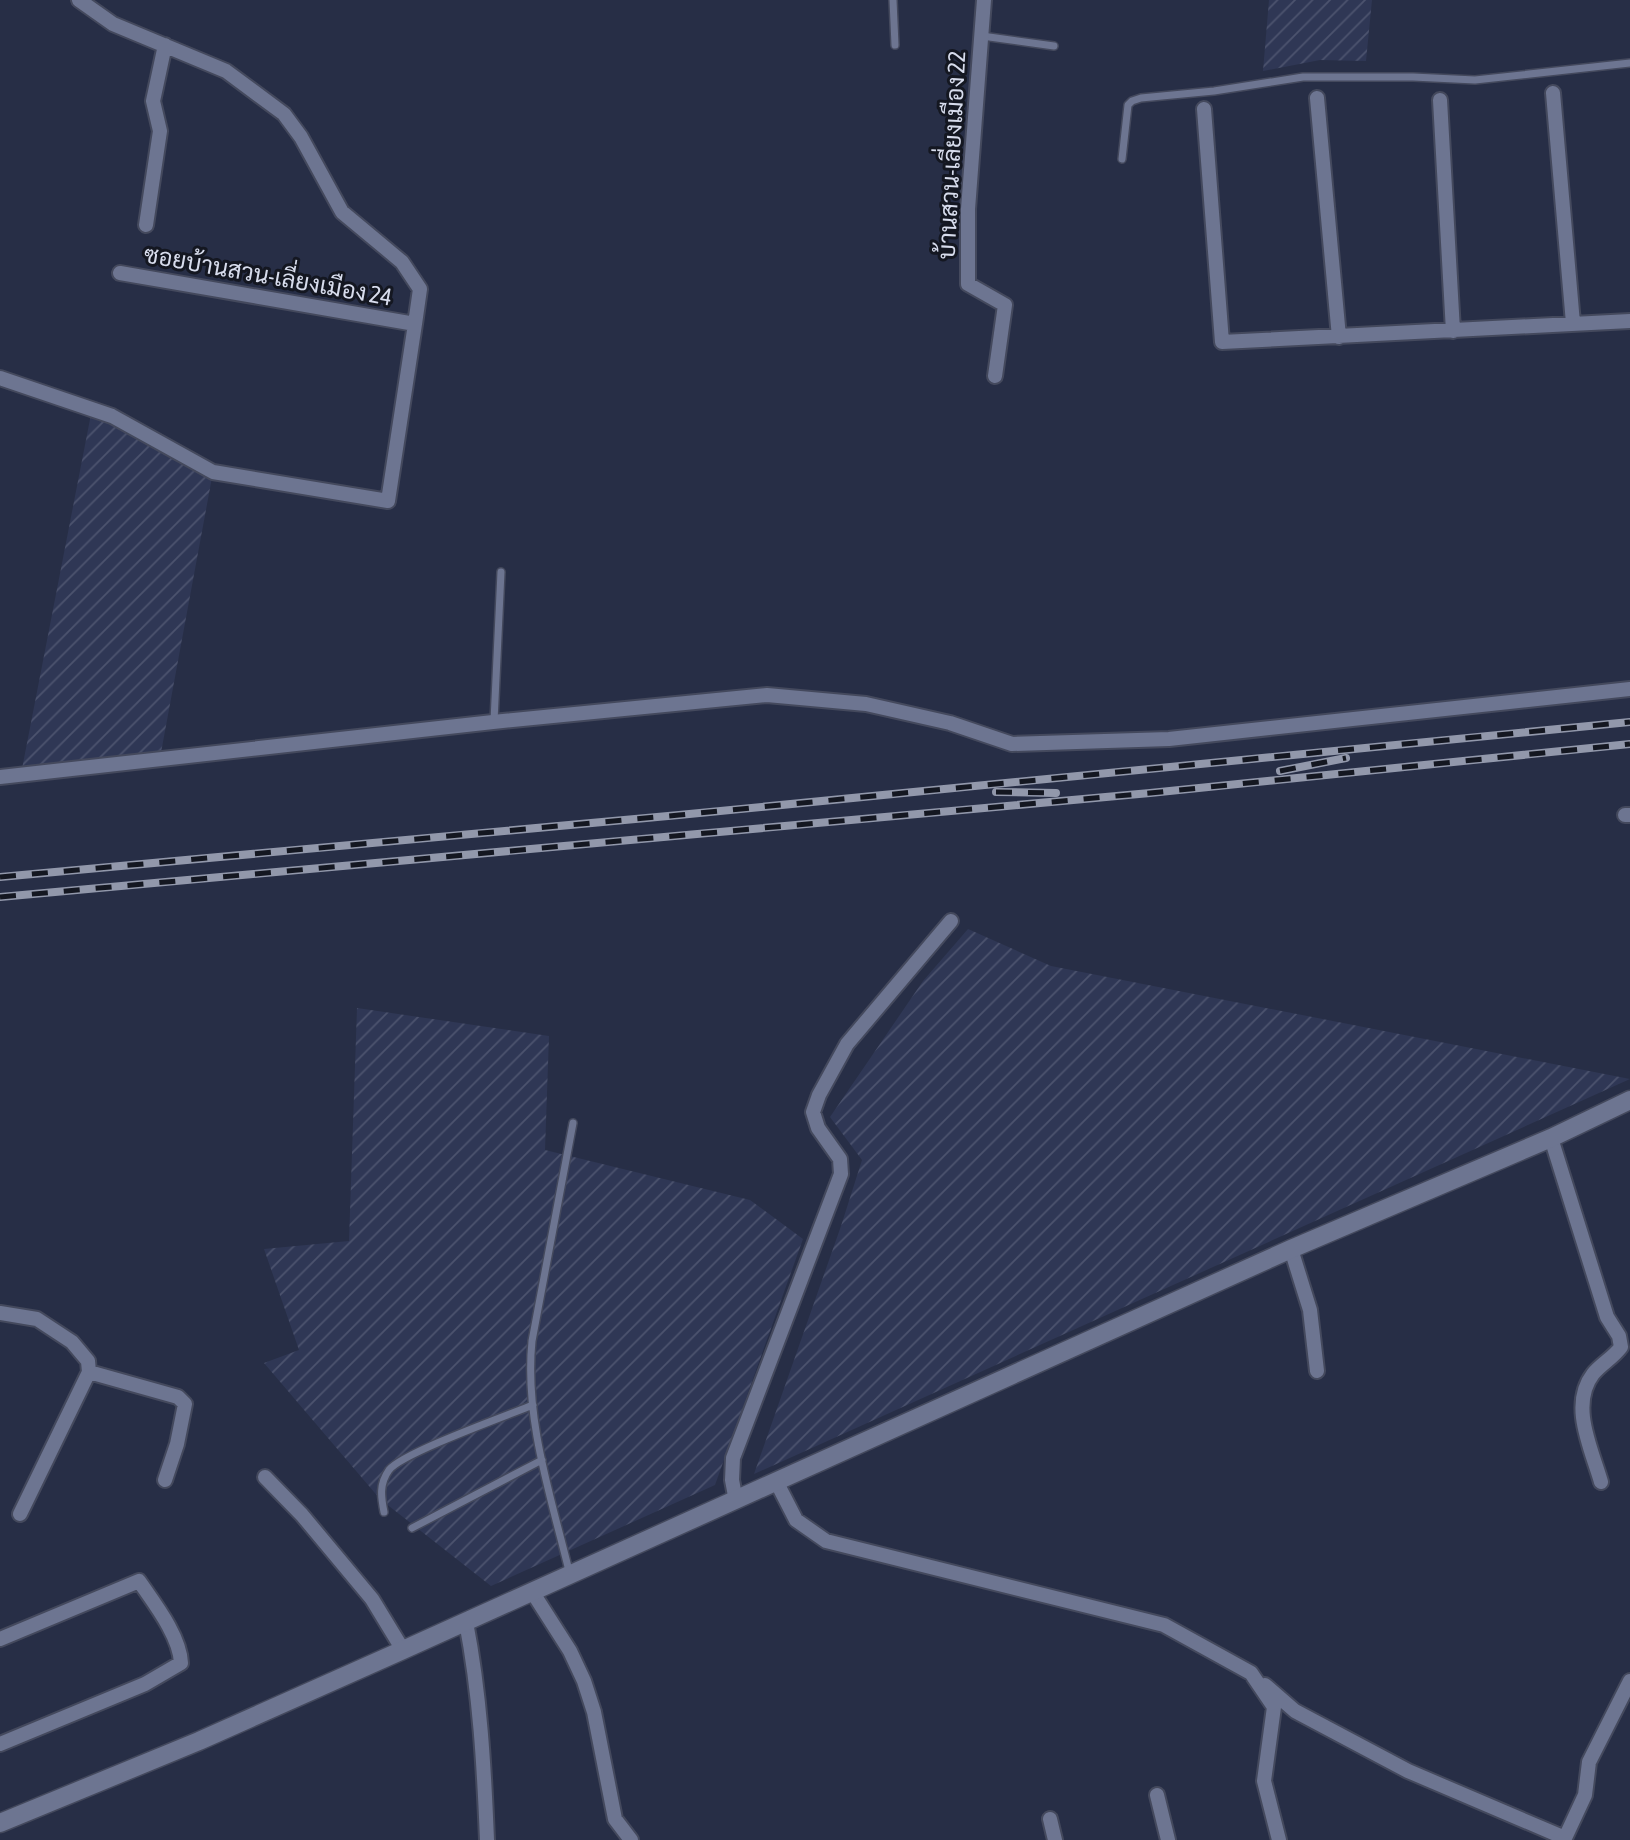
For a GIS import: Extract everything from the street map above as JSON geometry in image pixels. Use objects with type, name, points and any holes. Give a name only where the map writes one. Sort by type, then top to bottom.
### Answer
[{"type":"street","name":"ซอยบ้านสวน-เลี่ยงเมือง 24","points":[[79,0],[113,24],[226,71],[284,114],[301,136],[342,212],[402,262],[420,289],[415,324],[120,273]]},
{"type":"street","name":"บ้านสวน-เลี่ยงเมือง 22","points":[[984,0],[968,209],[968,284],[1004,304],[995,376]]},
{"type":"street","points":[[146,225],[160,131],[153,101],[164,45]]},
{"type":"street","points":[[1553,93],[1573,323]]},
{"type":"street","points":[[1317,98],[1339,337]]},
{"type":"street","points":[[1440,100],[1453,331]]},
{"type":"street","points":[[1204,109],[1222,342],[1630,321]]},
{"type":"street","points":[[0,378],[112,416],[214,472],[388,501],[415,324]]},
{"type":"street","points":[[0,777],[494,722],[766,695],[866,704],[950,723],[1012,744],[1025,744],[1169,739],[1630,689]]},
{"type":"street","points":[[736,1502],[732,1480],[733,1458],[841,1174],[840,1159],[818,1128],[813,1112],[818,1095],[847,1044],[951,921]]},
{"type":"street","points":[[0,1823],[186,1746],[533,1593],[1291,1249],[1551,1138],[1630,1100]]},
{"type":"street","points":[[1551,1138],[1608,1317],[1619,1336],[1621,1347],[1616,1355],[1594,1373],[1582,1407],[1585,1428],[1601,1482]]},
{"type":"street","points":[[1291,1249],[1310,1310],[1317,1370]]},
{"type":"street","points":[[0,1313],[37,1319],[72,1342],[88,1361],[89,1373],[20,1514]]},
{"type":"street","points":[[89,1373],[178,1397],[185,1404],[177,1444],[165,1480]]},
{"type":"street","points":[[265,1477],[302,1515],[372,1599],[403,1650]]},
{"type":"street","points":[[776,1483],[796,1521],[826,1541],[1164,1625],[1251,1673],[1295,1711],[1385,1759],[1564,1839],[1585,1795],[1589,1762],[1630,1681]]},
{"type":"street","points":[[0,1639],[114,1589],[139,1581],[161,1613],[181,1654],[181,1662],[145,1684],[0,1744]]},
{"type":"street","points":[[533,1593],[570,1651],[583,1681],[594,1712],[615,1819],[631,1840]]},
{"type":"street","points":[[466,1622],[484,1750],[487,1840]]},
{"type":"street","points":[[1251,1673],[1274,1707],[1264,1781],[1279,1840]]},
{"type":"street","points":[[1157,1795],[1168,1840]]},
{"type":"street","points":[[1049,1819],[1055,1840]]},
{"type":"lane","points":[[893,0],[895,45]]},
{"type":"lane","points":[[982,36],[1054,46]]},
{"type":"lane","points":[[1122,159],[1128,105],[1141,98],[1214,91],[1303,77],[1475,80],[1630,63]]},
{"type":"lane","points":[[494,722],[501,572]]},
{"type":"lane","points":[[570,1576],[542,1460],[529,1364],[573,1123]]},
{"type":"lane","points":[[384,1512],[380,1492],[383,1480],[398,1460],[533,1405]]},
{"type":"lane","points":[[412,1528],[542,1460]]},
{"type":"shaded area","points":[[1269,0],[1372,0],[1366,61],[1320,60],[1263,71]]},
{"type":"shaded area","points":[[92,409],[213,472],[160,758],[21,774]]},
{"type":"shaded area","points":[[968,929],[1051,966],[1630,1079],[754,1474],[862,1160],[830,1117],[923,981]]},
{"type":"shaded area","points":[[357,1008],[549,1036],[545,1150],[750,1200],[803,1239],[715,1485],[491,1586],[380,1499],[264,1363],[299,1350],[264,1249],[349,1241]]},
{"type":"railway","points":[[0,877],[679,815],[1630,722]]},
{"type":"railway","points":[[0,897],[1150,793],[1630,744]]},
{"type":"railway","points":[[1280,771],[1346,758]]},
{"type":"railway","points":[[996,792],[1056,793]]}]
